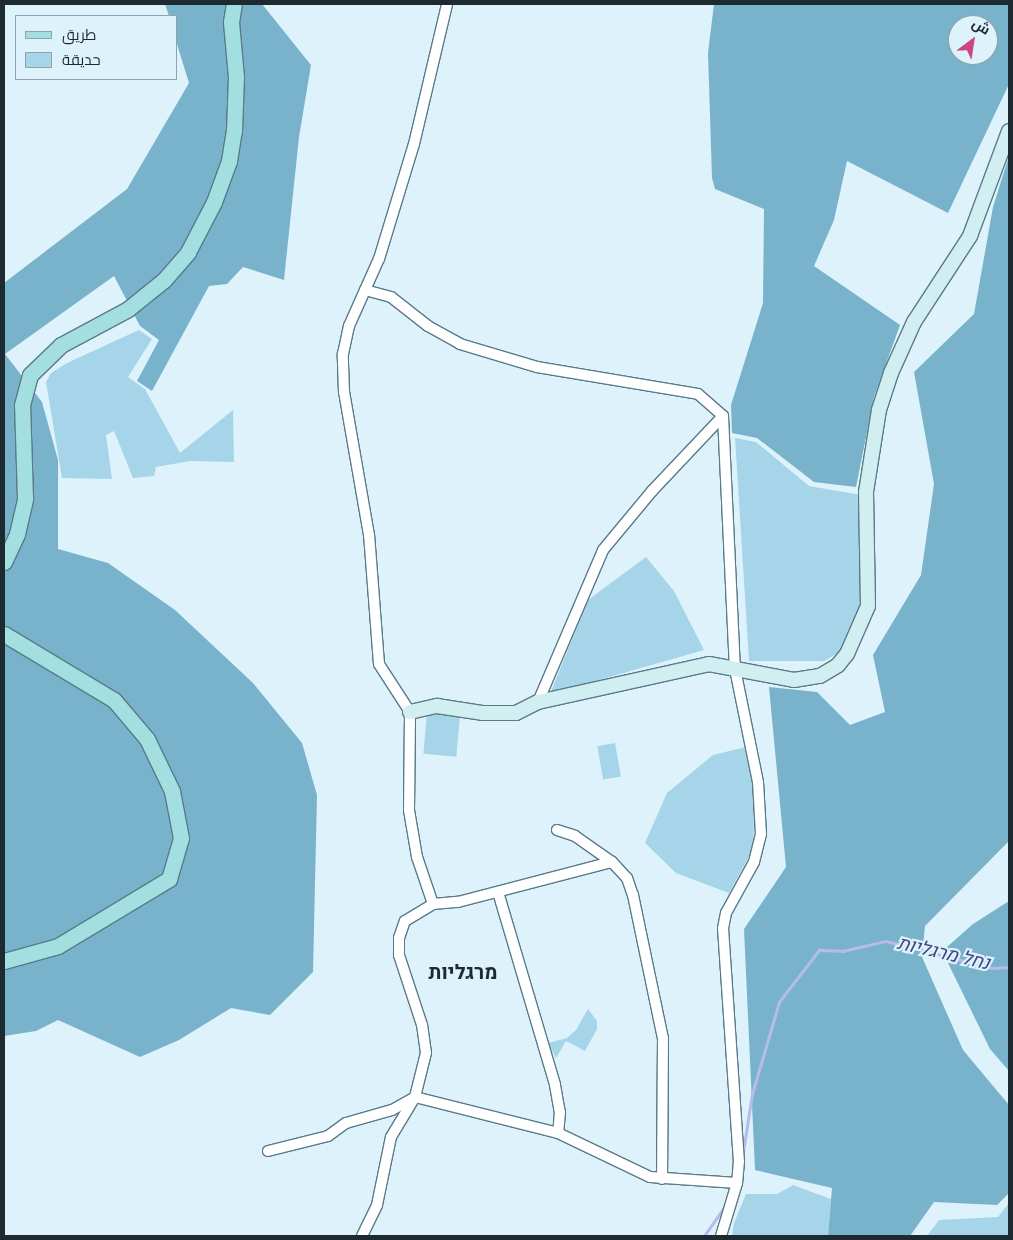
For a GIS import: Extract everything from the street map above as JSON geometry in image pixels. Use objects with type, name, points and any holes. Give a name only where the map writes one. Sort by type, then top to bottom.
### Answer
[{"type":"main road","points":[[4,562],[17,534],[25,498],[22,405],[30,375],[61,345],[121,314],[164,280],[188,252],[214,202],[229,161],[234,132],[236,91],[231,22],[234,4]]},
{"type":"main road","points":[[4,634],[114,700],[147,739],[172,791],[181,838],[169,879],[58,946],[4,961]]},
{"type":"street","points":[[433,904],[417,857],[409,810],[410,712],[379,664],[370,535],[344,392],[343,354],[349,326],[379,259],[414,144],[447,4]]},
{"type":"street","points":[[410,712],[437,706],[483,713],[516,713],[538,702],[709,664],[785,680],[811,679],[834,669],[851,646],[868,606],[866,492],[878,410],[891,373],[914,322],[970,236],[1009,131]]},
{"type":"street","points":[[366,290],[391,297],[444,336],[478,350],[537,367],[692,392],[723,416],[735,669],[758,782],[761,834],[754,862],[726,913],[723,928],[739,1160],[737,1183],[721,1236]]},
{"type":"street","points":[[538,702],[604,550],[652,491],[723,416]]},
{"type":"street","points":[[557,830],[575,836],[612,862],[626,878],[633,895],[664,1038],[662,1178]]},
{"type":"street","points":[[362,1236],[377,1205],[391,1137],[415,1097],[426,1053],[422,1025],[399,955],[399,938],[406,921],[433,904],[498,892],[612,862]]},
{"type":"street","points":[[498,892],[554,1085],[560,1112],[558,1133]]},
{"type":"street","points":[[268,1151],[328,1136],[346,1123],[392,1110],[415,1097],[558,1133],[634,1172],[662,1178],[737,1183]]},
{"type":"green space","points":[[139,330],[152,339],[128,377],[145,389],[180,453],[233,410],[234,462],[190,461],[156,467],[154,476],[133,478],[114,431],[106,435],[112,479],[62,478],[46,382],[51,373],[67,363]]},
{"type":"green space","points":[[735,438],[756,442],[809,486],[861,495],[862,614],[840,652],[824,661],[749,661]]},
{"type":"green space","points":[[646,557],[674,591],[704,650],[550,694],[588,600]]},
{"type":"green space","points":[[427,713],[460,716],[456,757],[423,754]]},
{"type":"green space","points":[[615,743],[621,776],[603,780],[597,746]]},
{"type":"green space","points":[[746,747],[755,781],[753,849],[729,893],[676,873],[645,843],[667,793],[713,755]]},
{"type":"green space","points":[[588,1009],[597,1021],[597,1029],[585,1051],[566,1041],[556,1058],[548,1043],[567,1038],[576,1030]]},
{"type":"green space","points":[[793,1185],[831,1199],[828,1236],[732,1236],[734,1223],[746,1194],[777,1194]]},
{"type":"green space","points":[[1009,1203],[1009,1236],[927,1236],[939,1220],[998,1217]]},
{"type":"shaded area","points":[[165,4],[262,4],[311,65],[299,137],[284,280],[243,267],[227,284],[209,286],[152,391],[137,381],[159,340],[140,326],[114,276],[5,354],[42,402],[58,460],[58,549],[108,563],[175,610],[253,683],[302,743],[317,795],[313,972],[270,1015],[231,1008],[179,1040],[140,1057],[58,1020],[36,1031],[4,1036],[4,283],[127,189],[189,83],[178,47],[178,15],[169,15]]},
{"type":"shaded area","points":[[714,4],[1009,4],[1009,84],[948,213],[847,161],[834,220],[814,266],[900,325],[874,397],[856,487],[814,482],[757,438],[732,433],[731,405],[763,303],[764,209],[715,189],[712,178],[708,53]]},
{"type":"shaded area","points":[[1009,156],[1009,841],[925,926],[922,957],[963,1050],[1009,1105],[1009,1193],[997,1205],[934,1202],[910,1236],[828,1236],[832,1188],[755,1170],[744,929],[786,867],[769,687],[817,692],[850,725],[885,712],[873,655],[921,575],[934,484],[914,372],[974,314],[993,207]]},
{"type":"shaded area","points":[[1009,901],[1009,1071],[990,1049],[947,961],[947,947],[973,924]]},
{"type":"waterway","name":"נחל מרגליות","points":[[743,1152],[752,1094],[779,1002],[819,950],[843,951],[886,941],[992,968],[1009,967]]},
{"type":"waterway","points":[[704,1236],[726,1204]]},
{"type":"district","name":"מרגליות","points":[[463,974]]}]
